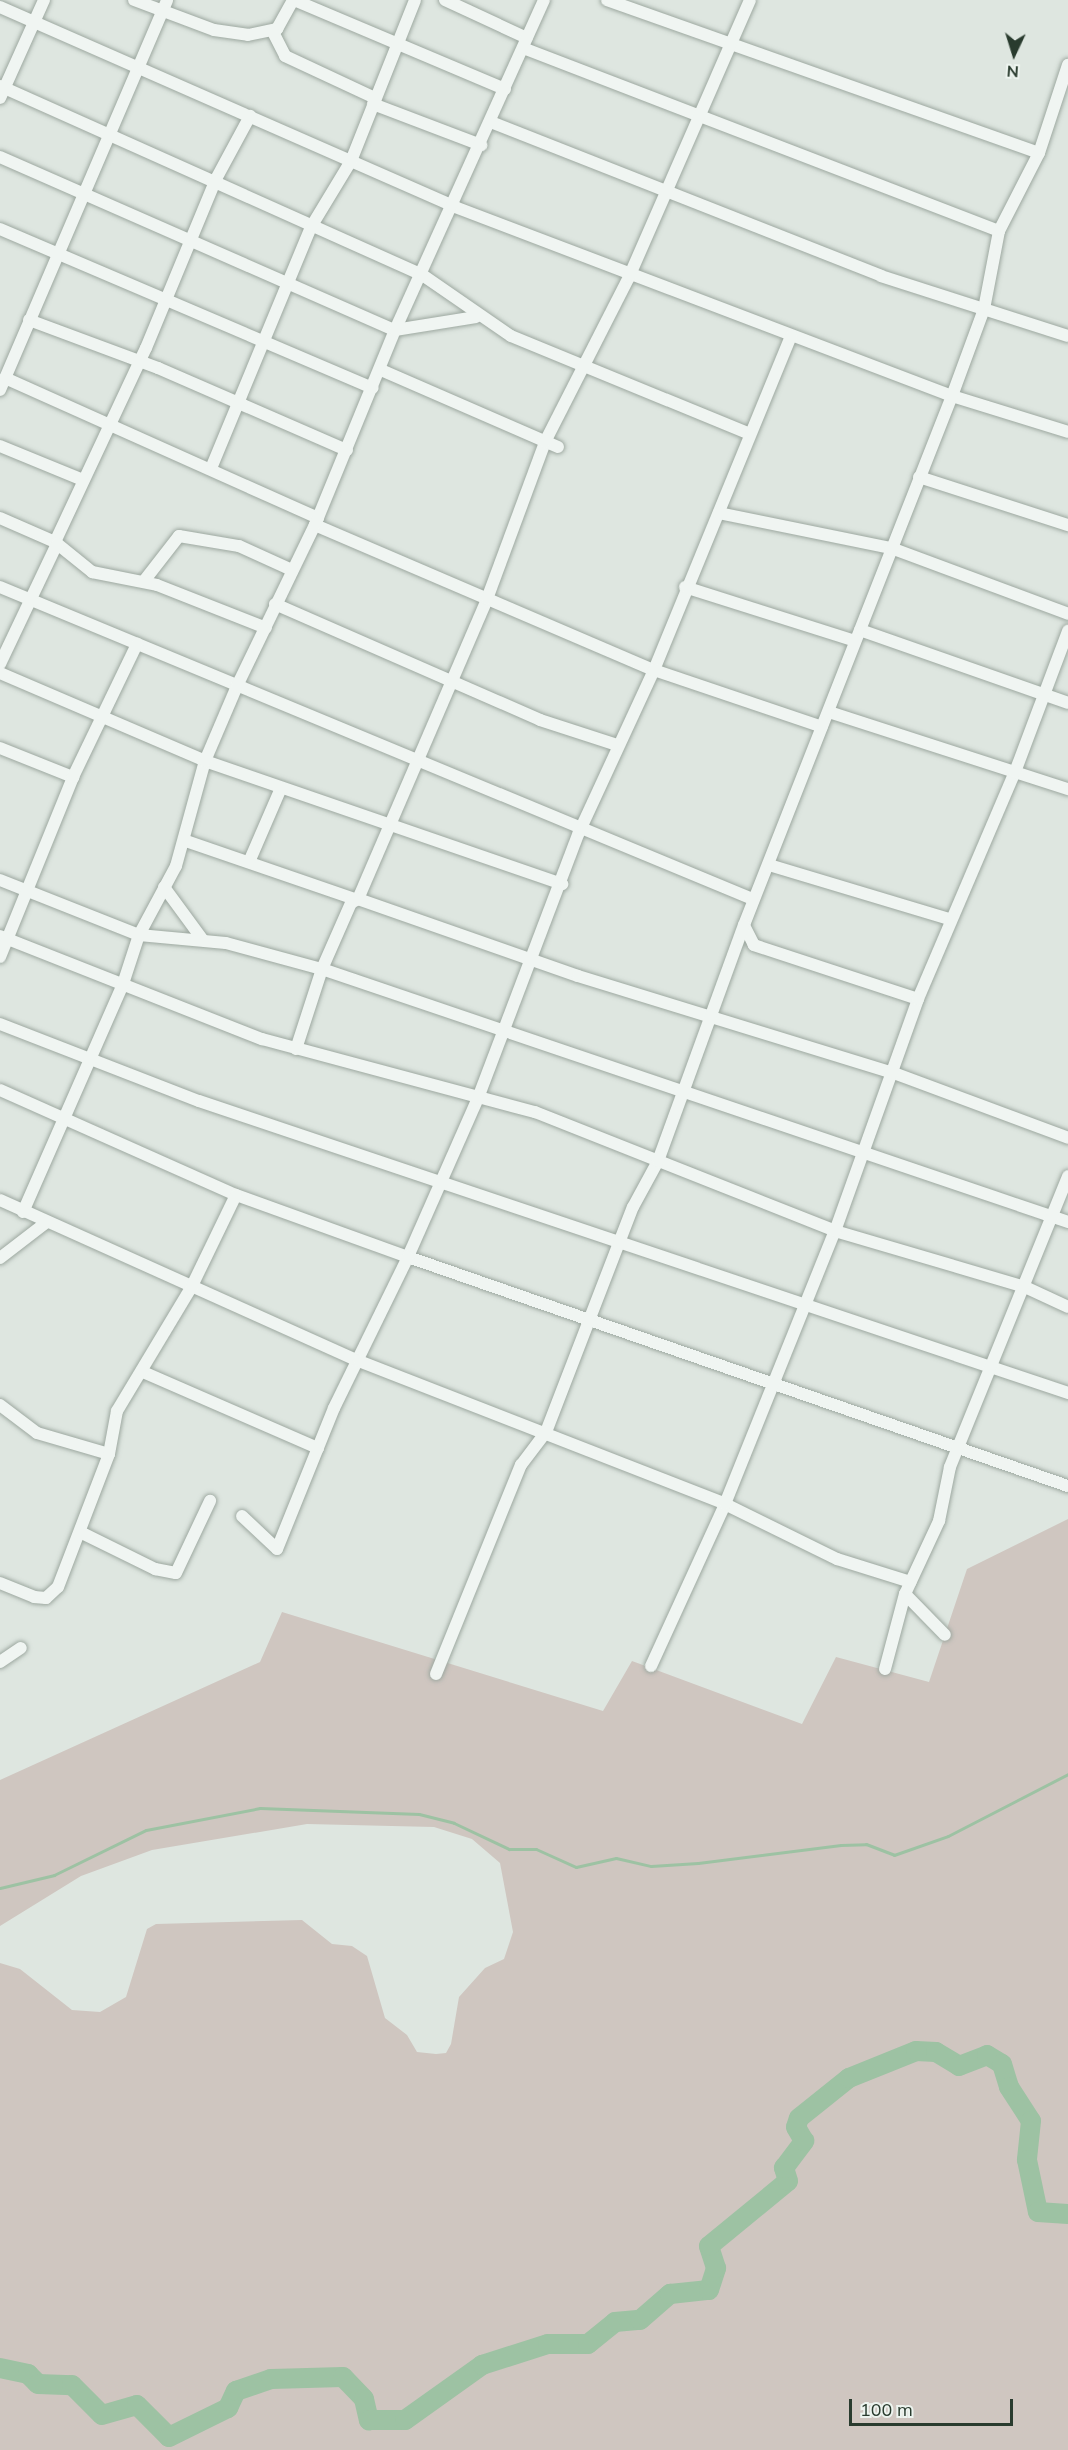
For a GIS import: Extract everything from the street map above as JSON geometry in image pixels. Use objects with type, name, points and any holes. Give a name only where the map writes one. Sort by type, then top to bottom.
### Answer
[{"type":"street","points":[[44,0],[2,91],[216,179],[311,227],[422,274],[476,317],[583,368],[750,434]]},
{"type":"street","points":[[134,0],[161,13],[233,34],[273,32]]},
{"type":"street","points":[[167,0],[141,68],[107,133],[3,384],[212,466],[317,522],[487,599],[654,670],[822,727]]},
{"type":"street","points":[[273,32],[293,0],[505,89]]},
{"type":"street","points":[[212,466],[285,285],[311,227],[351,161],[416,0]]},
{"type":"street","points":[[445,0],[525,43],[696,116],[999,231]]},
{"type":"street","points":[[23,1212],[86,1060],[122,987],[139,935],[186,841],[206,761],[237,686],[266,628],[275,603],[317,522],[381,370],[395,330],[455,207],[544,0]]},
{"type":"street","points":[[607,0],[731,41],[1039,153]]},
{"type":"street","points":[[296,1049],[322,969],[392,825],[415,762],[487,599],[545,442],[668,192],[696,116],[750,0]]},
{"type":"street","points":[[0,7],[455,207],[952,396],[1068,432]]},
{"type":"street","points":[[273,32],[285,56],[374,101],[482,145]]},
{"type":"street","points":[[436,1674],[521,1466],[546,1432],[589,1318],[658,1161],[744,925],[750,898],[769,865],[984,309],[999,231],[1039,153],[1067,71]]},
{"type":"street","points":[[0,664],[56,543],[107,423],[167,302],[216,179],[250,116]]},
{"type":"street","points":[[491,122],[881,276],[1068,336]]},
{"type":"street","points":[[0,157],[83,192],[191,244],[395,330],[476,317]]},
{"type":"street","points":[[0,229],[58,250],[167,302],[372,388]]},
{"type":"street","points":[[29,320],[139,361],[347,450]]},
{"type":"street","points":[[242,1516],[277,1549],[318,1448],[408,1257],[478,1098],[501,1031],[562,884],[579,832],[617,745],[654,670],[685,587],[719,513],[791,336]]},
{"type":"street","points":[[381,370],[558,447]]},
{"type":"street","points":[[0,446],[83,480]]},
{"type":"street","points":[[919,477],[1068,525]]},
{"type":"street","points":[[719,513],[891,548],[1068,614]]},
{"type":"street","points":[[0,518],[56,543],[92,572],[144,581],[266,628]]},
{"type":"street","points":[[144,581],[179,536],[239,546],[292,570]]},
{"type":"street","points":[[0,587],[579,832],[750,898]]},
{"type":"street","points":[[685,587],[857,636],[1068,703]]},
{"type":"street","points":[[275,603],[454,678],[540,720],[617,745]]},
{"type":"street","points":[[651,1666],[725,1504],[835,1231],[861,1152],[949,919],[1016,772],[1068,631]]},
{"type":"street","points":[[0,957],[4,938],[73,777],[137,644]]},
{"type":"street","points":[[0,673],[206,761],[562,884]]},
{"type":"street","points":[[829,712],[1068,789]]},
{"type":"street","points":[[0,748],[73,777]]},
{"type":"street","points":[[249,862],[281,788]]},
{"type":"street","points":[[186,841],[531,957],[891,1072],[1068,1138]]},
{"type":"street","points":[[769,865],[949,919]]},
{"type":"street","points":[[0,880],[139,935],[203,940],[322,969],[1068,1222]]},
{"type":"street","points":[[164,887],[203,940]]},
{"type":"street","points":[[744,925],[754,945],[918,999]]},
{"type":"street","points":[[4,938],[122,987],[296,1049],[535,1112],[835,1231],[1026,1287],[1068,1307]]},
{"type":"street","points":[[0,1024],[86,1060],[620,1243],[1068,1393]]},
{"type":"street","points":[[0,1090],[236,1195],[1068,1486]]},
{"type":"street","points":[[885,1669],[905,1594],[939,1521],[959,1449],[990,1367],[1026,1287],[1068,1176]]},
{"type":"street","points":[[0,1583],[34,1598],[53,1594],[80,1532],[109,1454],[117,1411],[143,1372],[191,1288],[236,1195]]},
{"type":"street","points":[[0,1200],[191,1288],[359,1361],[546,1432],[725,1504],[837,1559],[911,1582]]},
{"type":"street","points":[[0,1258],[46,1222]]},
{"type":"street","points":[[143,1372],[318,1448]]},
{"type":"street","points":[[0,1405],[37,1433],[109,1454]]},
{"type":"street","points":[[80,1532],[155,1569],[176,1573],[210,1501]]},
{"type":"street","points":[[905,1594],[945,1635]]},
{"type":"street","points":[[0,1662],[21,1648]]},
{"type":"shaded area","points":[[1068,1519],[1068,2450],[0,2450],[0,1963],[20,1969],[72,2010],[100,2012],[126,1997],[147,1929],[156,1924],[302,1920],[332,1944],[352,1946],[367,1956],[385,2018],[407,2035],[417,2052],[436,2054],[446,2053],[451,2044],[459,1997],[485,1968],[504,1959],[513,1932],[500,1863],[472,1839],[434,1827],[307,1824],[152,1850],[81,1876],[0,1926],[0,1780],[260,1662],[282,1612],[603,1711],[632,1661],[802,1724],[836,1657],[929,1682],[967,1569]]},
{"type":"waterway","points":[[0,1888],[54,1875],[146,1830],[260,1808],[419,1814],[454,1823],[509,1849],[536,1849],[576,1867],[616,1858],[651,1866],[866,1844],[894,1855],[948,1836],[1068,1774]]},
{"type":"waterway","points":[[0,2368],[28,2374],[38,2384],[72,2385],[102,2415],[137,2405],[169,2437],[228,2408],[236,2391],[271,2379],[343,2377],[364,2399],[369,2420],[405,2420],[482,2365],[548,2344],[588,2344],[615,2322],[640,2320],[670,2294],[709,2290],[716,2268],[709,2246],[788,2181],[784,2168],[804,2141],[796,2127],[799,2118],[849,2078],[916,2051],[936,2052],[959,2066],[987,2055],[1002,2064],[1009,2087],[1031,2121],[1027,2160],[1038,2212],[1068,2214]]}]
